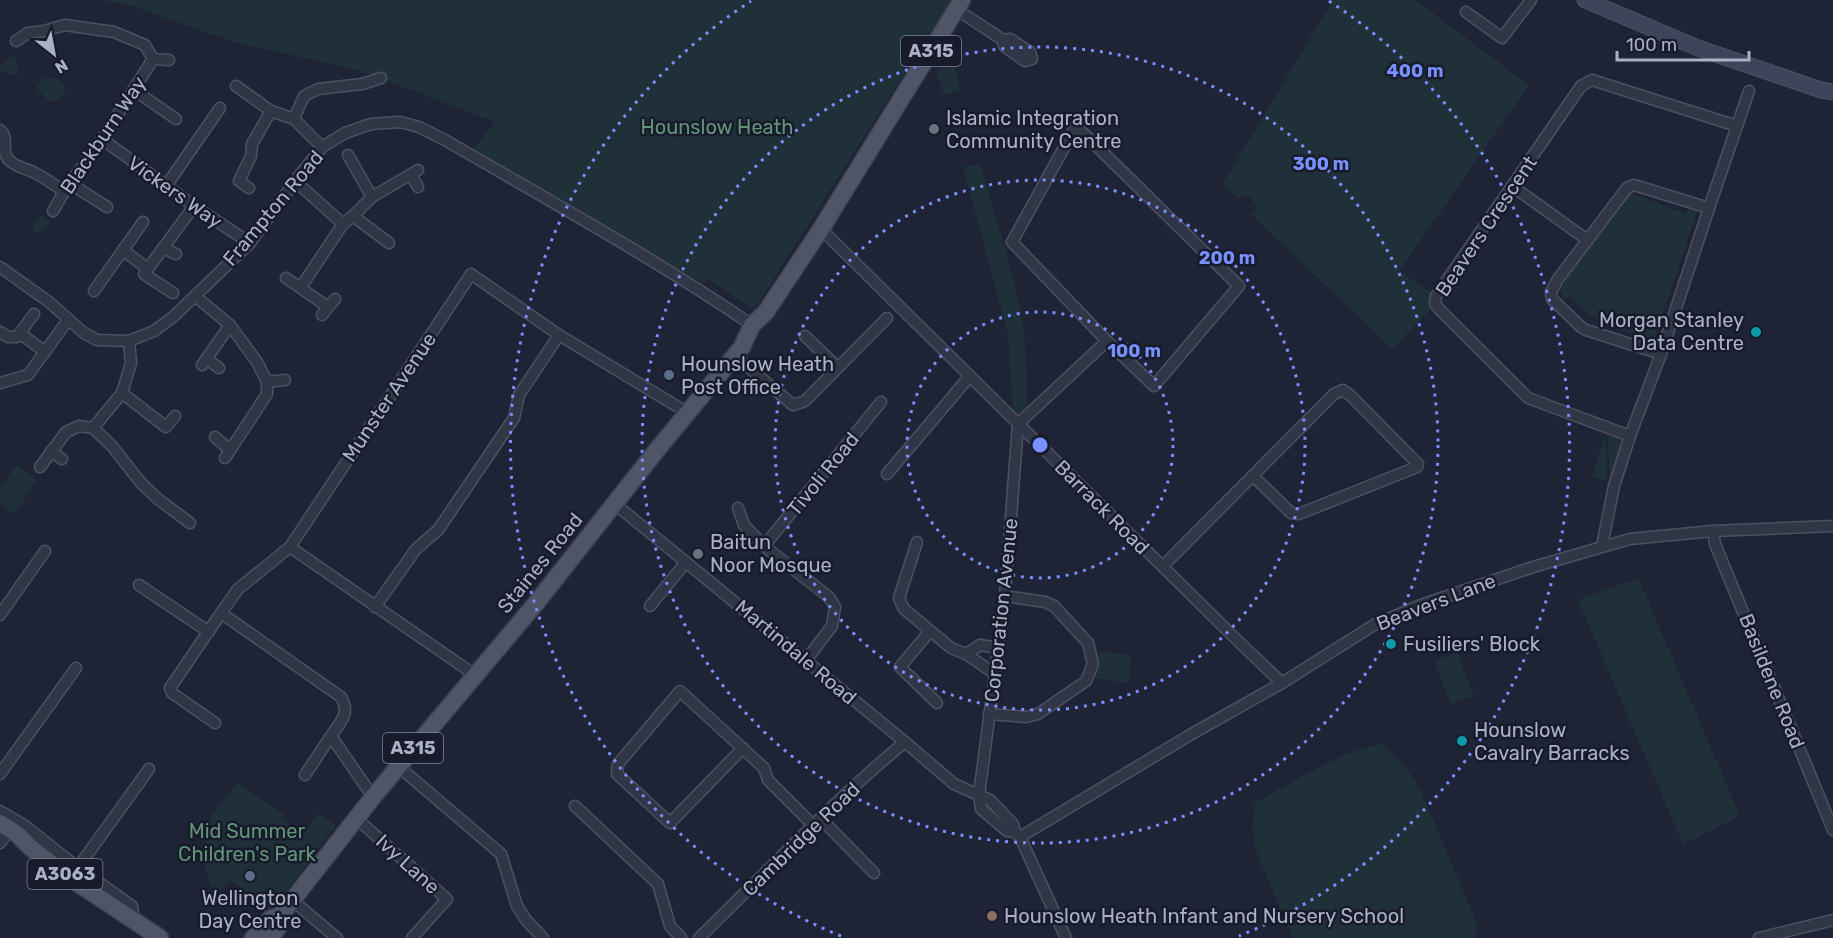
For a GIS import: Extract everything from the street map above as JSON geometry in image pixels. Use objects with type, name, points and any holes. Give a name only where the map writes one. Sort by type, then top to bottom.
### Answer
[{"type":"main road","name":"A315","points":[[821,229],[959,5]]},
{"type":"main road","name":"Staines Road","points":[[270,938],[292,900],[356,818],[537,602],[735,356],[744,344],[752,325],[766,312],[821,229]]},
{"type":"main road","name":"A3063","points":[[5,826],[30,847],[74,872],[160,938]]},
{"type":"main road","name":"Staines Road","points":[[253,938],[270,919],[280,919]]},
{"type":"main road","points":[[262,938],[280,919]]},
{"type":"street","points":[[1466,12],[1502,38],[1531,0]]},
{"type":"street","points":[[1585,0],[1698,48],[1821,90],[1833,92]]},
{"type":"street","points":[[959,5],[1003,40]]},
{"type":"street","name":"Blackburn Way","points":[[16,41],[28,33],[65,25],[114,32],[145,45],[153,59]]},
{"type":"street","name":"Blackburn Way","points":[[153,59],[169,60]]},
{"type":"street","name":"Blackburn Way","points":[[53,211],[153,59]]},
{"type":"street","points":[[294,119],[304,96],[318,89],[362,84],[381,78]]},
{"type":"street","name":"Beavers Crescent","points":[[1630,436],[1528,398],[1435,304],[1436,296],[1581,86],[1592,80],[1737,126]]},
{"type":"street","points":[[236,86],[271,111],[294,119],[322,147]]},
{"type":"street","points":[[134,90],[176,119]]},
{"type":"street","points":[[1602,546],[1614,486],[1630,436],[1661,354],[1749,91]]},
{"type":"street","points":[[166,186],[220,108]]},
{"type":"street","points":[[249,188],[239,181],[251,156],[252,144],[271,111]]},
{"type":"street","name":"Frampton Road","points":[[0,267],[97,340],[129,341],[154,331],[173,317],[250,243],[322,147],[345,133],[371,124],[400,122],[439,136],[607,235],[752,325]]},
{"type":"street","points":[[1076,126],[1239,286],[1154,386],[1107,341],[1012,242],[1076,126]]},
{"type":"street","points":[[0,130],[4,133],[4,153],[10,162],[107,207]]},
{"type":"street","name":"Vickers Way","points":[[102,139],[194,206],[250,243]]},
{"type":"street","points":[[348,155],[372,197]]},
{"type":"street","points":[[301,288],[343,224],[372,197],[415,172],[418,187]]},
{"type":"street","points":[[295,182],[343,224]]},
{"type":"street","points":[[1661,354],[1586,330],[1552,299],[1551,292],[1586,239],[1627,188],[1635,185],[1709,208]]},
{"type":"street","points":[[1512,186],[1586,239]]},
{"type":"street","points":[[173,293],[144,274],[194,206]]},
{"type":"street","points":[[353,216],[389,243]]},
{"type":"street","points":[[94,291],[142,222]]},
{"type":"street","name":"Barrack Road","points":[[821,229],[1282,683]]},
{"type":"street","points":[[163,248],[176,254]]},
{"type":"street","points":[[123,250],[148,269]]},
{"type":"street","name":"Munster Avenue","points":[[215,723],[172,693],[170,688],[238,589],[290,547],[470,269],[560,335],[688,413]]},
{"type":"street","points":[[286,278],[328,307]]},
{"type":"street","points":[[195,296],[230,325],[257,362],[267,382],[267,394],[227,454],[215,437]]},
{"type":"street","points":[[0,332],[17,338],[34,314]]},
{"type":"street","points":[[735,356],[793,405],[805,401],[886,318]]},
{"type":"street","points":[[0,383],[28,375],[68,320]]},
{"type":"street","points":[[219,368],[204,362],[230,325]]},
{"type":"street","points":[[21,334],[45,352]]},
{"type":"street","points":[[375,607],[416,549],[438,530],[514,418],[519,395],[560,335]]},
{"type":"street","points":[[805,336],[837,367]]},
{"type":"street","points":[[93,428],[122,393],[131,363],[129,341]]},
{"type":"street","points":[[1018,424],[1107,341]]},
{"type":"street","points":[[887,474],[970,376]]},
{"type":"street","points":[[267,382],[285,380]]},
{"type":"street","points":[[1163,566],[1252,476],[1334,394],[1343,390],[1418,464],[1417,467],[1299,514],[1290,513],[1252,476]]},
{"type":"street","points":[[122,393],[164,431],[175,416]]},
{"type":"street","name":"Tivoli Road","points":[[764,546],[881,402]]},
{"type":"street","name":"Corporation Avenue","points":[[980,795],[1005,596],[1018,424]]},
{"type":"street","points":[[40,467],[66,432],[79,426],[93,428],[112,446],[141,483],[190,523]]},
{"type":"street","points":[[51,451],[62,459]]},
{"type":"street","name":"Martindale Road","points":[[615,504],[954,784],[980,795]]},
{"type":"street","points":[[738,508],[744,525],[764,546],[829,597],[836,607],[832,626],[806,660]]},
{"type":"street","name":"Beavers Lane","points":[[1017,835],[1282,683],[1381,621],[1418,606],[1602,546],[1648,537],[1713,531],[1833,526]]},
{"type":"street","name":"Basildene Road","points":[[1713,531],[1717,548],[1828,804],[1833,830]]},
{"type":"street","points":[[917,542],[899,598],[904,609],[951,648],[966,654],[995,674]]},
{"type":"street","points":[[290,547],[475,675]]},
{"type":"street","points":[[0,615],[45,551]]},
{"type":"street","points":[[650,606],[686,562]]},
{"type":"street","points":[[140,585],[209,632]]},
{"type":"street","points":[[989,714],[1026,717],[1038,714],[1086,681],[1093,664],[1088,642],[1054,606],[1045,602],[1005,596]]},
{"type":"street","points":[[221,613],[341,697],[346,705],[344,716],[305,776]]},
{"type":"street","points":[[930,631],[900,668],[937,703]]},
{"type":"street","points":[[966,654],[980,645],[998,648]]},
{"type":"street","points":[[0,774],[76,668]]},
{"type":"street","points":[[743,748],[670,823],[617,774],[618,765],[680,691],[743,748],[764,768],[768,780],[874,873]]},
{"type":"street","points":[[331,736],[373,797]]},
{"type":"street","name":"Cambridge Road","points":[[699,938],[881,761],[905,742]]},
{"type":"street","points":[[398,766],[501,854],[517,906],[526,920],[543,938]]},
{"type":"street","points":[[74,872],[148,769]]},
{"type":"street","points":[[980,795],[981,809],[1007,831],[1017,835],[1066,938]]},
{"type":"street","points":[[574,806],[658,884],[670,926],[681,938]]},
{"type":"street","points":[[0,811],[24,825],[72,861],[74,872]]},
{"type":"street","name":"Ivy Lane","points":[[356,818],[447,898],[412,938]]},
{"type":"street","points":[[0,843],[5,826]]},
{"type":"street","points":[[292,900],[337,938]]},
{"type":"street","points":[[1759,938],[1833,920]]},
{"type":"green space","name":"Hounslow Heath","points":[[102,0],[951,0],[754,310],[707,278],[704,284],[472,151],[495,122],[361,71],[230,41],[133,6]]},
{"type":"green space","points":[[1333,0],[1415,0],[1529,85],[1399,271],[1432,293],[1432,308],[1392,349],[1251,214],[1258,206],[1246,194],[1238,199],[1222,182]]},
{"type":"green space","points":[[15,55],[18,75],[0,70],[0,64]]},
{"type":"green space","points":[[951,55],[961,90],[944,95],[937,72]]},
{"type":"green space","points":[[44,78],[59,79],[66,91],[52,103],[39,92],[37,87]]},
{"type":"green space","points":[[980,164],[1009,264],[1023,325],[1027,373],[1026,421],[1013,412],[1008,334],[963,167]]},
{"type":"green space","points":[[1627,194],[1634,194],[1686,214],[1689,206],[1697,212],[1651,348],[1641,346],[1643,338],[1594,317],[1570,296],[1564,300],[1560,289]]},
{"type":"green space","points":[[41,215],[50,221],[40,234],[35,231],[33,225]]},
{"type":"green space","points":[[1607,432],[1618,437],[1622,446],[1610,482]]},
{"type":"green space","points":[[1605,434],[1607,481],[1592,476]]},
{"type":"green space","points":[[16,465],[37,480],[15,514],[0,504],[0,488]]},
{"type":"green space","points":[[1638,578],[1740,816],[1683,844],[1578,600]]},
{"type":"green space","points":[[1098,651],[1131,655],[1129,683],[1094,678],[1100,665]]},
{"type":"green space","points":[[1457,652],[1474,696],[1451,705],[1434,661]]},
{"type":"green space","points":[[1383,744],[1405,766],[1421,791],[1477,924],[1475,938],[1293,938],[1256,851],[1252,826],[1255,803],[1334,760],[1367,747]]},
{"type":"green space","name":"Mid Summer Children's Park","points":[[237,782],[284,815],[282,819],[303,834],[319,813],[336,825],[271,913],[229,879],[215,896],[205,868],[206,841],[212,815]]},
{"type":"place","name":"Islamic Integration Community Centre","points":[[934,129]]},
{"type":"place","name":"Morgan Stanley Data Centre","points":[[1756,332]]},
{"type":"place","name":"Hounslow Heath Post Office","points":[[669,375]]},
{"type":"place","name":"Baitun Noor Mosque","points":[[698,554]]},
{"type":"place","name":"Fusiliers' Block","points":[[1391,644]]},
{"type":"place","name":"Hounslow Cavalry Barracks","points":[[1462,741]]},
{"type":"place","name":"Wellington Day Centre","points":[[250,876]]},
{"type":"place","name":"Hounslow Heath Infant and Nursery School","points":[[992,916]]}]
